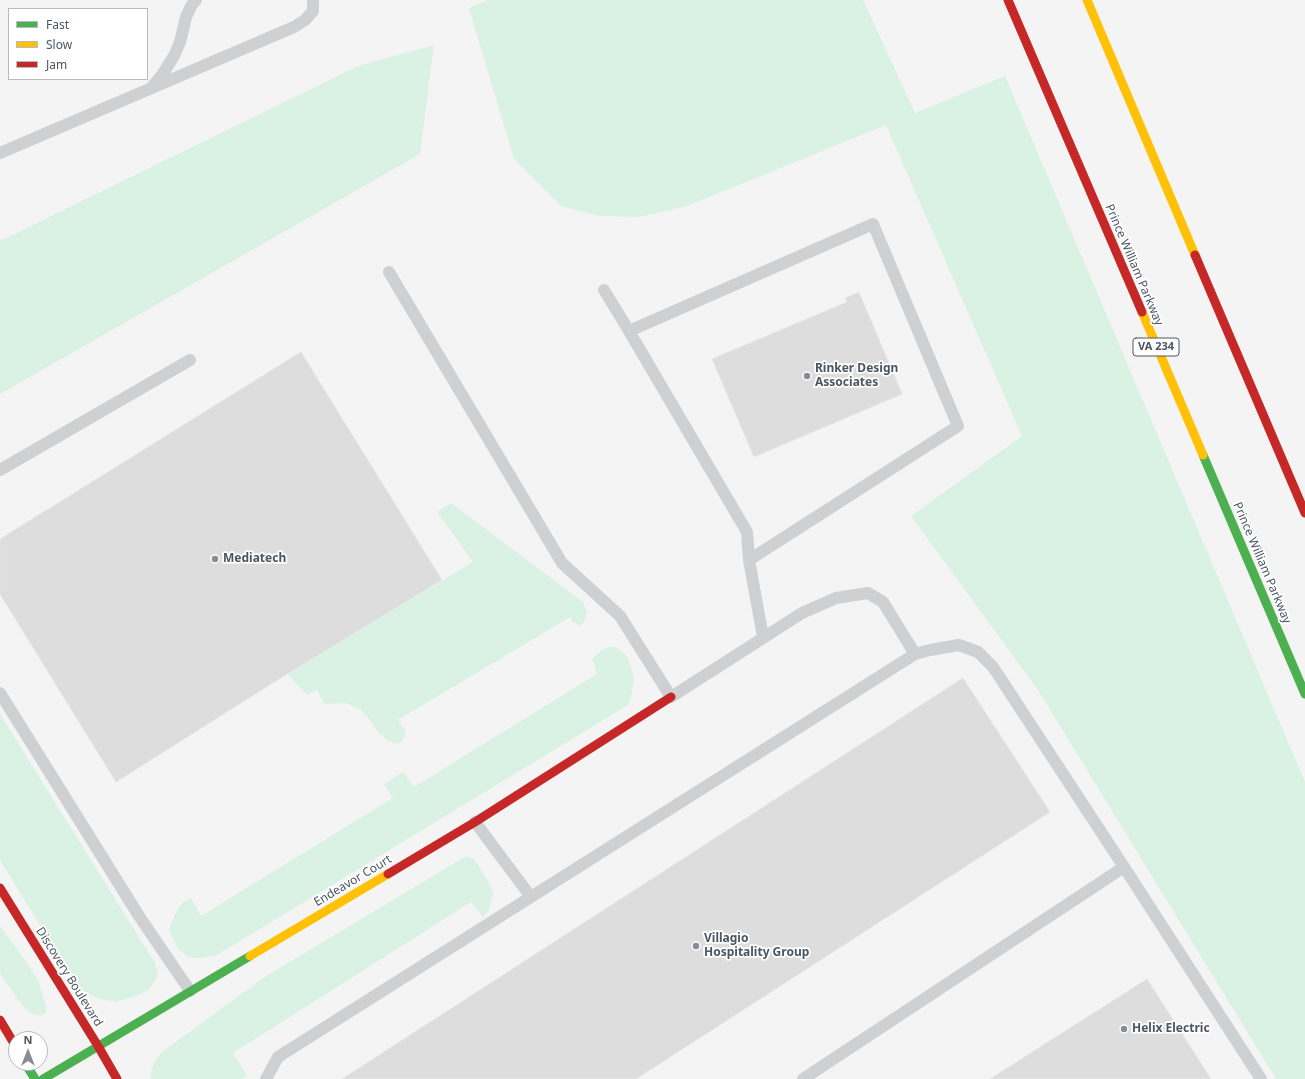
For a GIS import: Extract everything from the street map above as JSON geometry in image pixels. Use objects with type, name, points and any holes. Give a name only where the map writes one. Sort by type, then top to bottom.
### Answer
[{"type":"main road","name":"Prince William Parkway","points":[[1008,0],[1305,694]]},
{"type":"main road","points":[[1087,0],[1305,513]]},
{"type":"main road","name":"Endeavor Court","points":[[43,1079],[475,822],[671,697]]},
{"type":"main road","name":"Discovery Boulevard","points":[[0,888],[117,1079]]},
{"type":"main road","points":[[0,1020],[8,1034]]},
{"type":"lane","points":[[152,88],[174,56],[180,42],[186,17],[191,6],[196,0]]},
{"type":"lane","points":[[0,153],[294,27],[305,20],[313,11],[313,0]]},
{"type":"lane","points":[[629,331],[873,224],[958,426],[749,560]]},
{"type":"lane","points":[[389,272],[562,563],[620,616],[671,697],[802,613],[836,598],[868,593],[883,602],[915,654]]},
{"type":"lane","points":[[604,290],[747,532],[749,560],[763,637]]},
{"type":"lane","points":[[0,470],[190,360]]},
{"type":"lane","points":[[266,1079],[278,1057],[915,654],[959,645],[978,652],[993,667],[1261,1079]]},
{"type":"lane","points":[[0,693],[139,916],[190,991]]},
{"type":"lane","points":[[475,822],[531,897]]},
{"type":"lane","points":[[803,1079],[1124,867]]},
{"type":"green space","points":[[488,0],[863,0],[915,113],[1005,76],[1305,782],[1305,1079],[1276,1079],[1038,690],[911,516],[1022,436],[886,125],[687,206],[639,217],[599,216],[561,206],[514,159],[469,8]]},
{"type":"green space","points":[[434,45],[420,154],[0,394],[0,241],[358,66]]},
{"type":"green space","points":[[451,503],[583,602],[587,611],[585,620],[580,626],[573,622],[570,617],[398,720],[406,732],[403,741],[397,744],[387,740],[377,731],[360,709],[346,703],[324,704],[317,690],[307,695],[287,674],[473,562],[437,512]]},
{"type":"green space","points":[[609,647],[616,647],[628,657],[634,678],[632,693],[628,705],[217,955],[194,958],[187,956],[178,949],[169,930],[174,916],[182,903],[191,898],[201,916],[393,798],[384,784],[403,772],[414,787],[597,674],[592,659],[602,650]]},
{"type":"green space","points":[[0,714],[155,963],[158,975],[150,988],[139,995],[116,1002],[100,999],[79,989],[0,860]]},
{"type":"green space","points":[[466,856],[474,859],[487,879],[493,893],[489,910],[483,917],[471,902],[233,1053],[247,1076],[242,1079],[151,1079],[151,1071],[155,1061],[162,1052],[266,976]]},
{"type":"green space","points":[[0,926],[38,980],[46,1006],[46,1012],[43,1015],[35,1015],[27,1010],[18,1000],[0,973]]},
{"type":"building","name":"Rinker Design Associates","points":[[859,292],[902,394],[754,457],[712,359],[847,302],[845,298]]},
{"type":"building","name":"Mediatech","points":[[301,352],[442,580],[287,674],[116,782],[0,594],[0,539]]},
{"type":"building","name":"Villagio Hospitality Group","points":[[963,678],[1050,812],[636,1079],[342,1079]]},
{"type":"building","name":"Helix Electric","points":[[1147,979],[1211,1079],[990,1079]]},
{"type":"traffic: fast","points":[[1203,455],[1305,694]]},
{"type":"traffic: fast","points":[[43,1079],[250,956]]},
{"type":"traffic: fast","points":[[30,1071],[35,1079]]},
{"type":"traffic: slow","points":[[1087,0],[1195,255]]},
{"type":"traffic: slow","points":[[1142,312],[1203,455]]},
{"type":"traffic: slow","points":[[250,956],[388,874]]},
{"type":"traffic: jam","points":[[1008,0],[1142,312]]},
{"type":"traffic: jam","points":[[1195,255],[1305,513]]},
{"type":"traffic: jam","points":[[388,874],[475,822],[671,697]]},
{"type":"traffic: jam","points":[[0,888],[117,1079]]},
{"type":"traffic: jam","points":[[0,1020],[8,1034]]},
{"type":"place","name":"Rinker Design Associates","points":[[807,376]]},
{"type":"place","name":"Mediatech","points":[[215,559]]},
{"type":"place","name":"Villagio Hospitality Group","points":[[696,946]]},
{"type":"place","name":"Helix Electric","points":[[1124,1029]]}]
